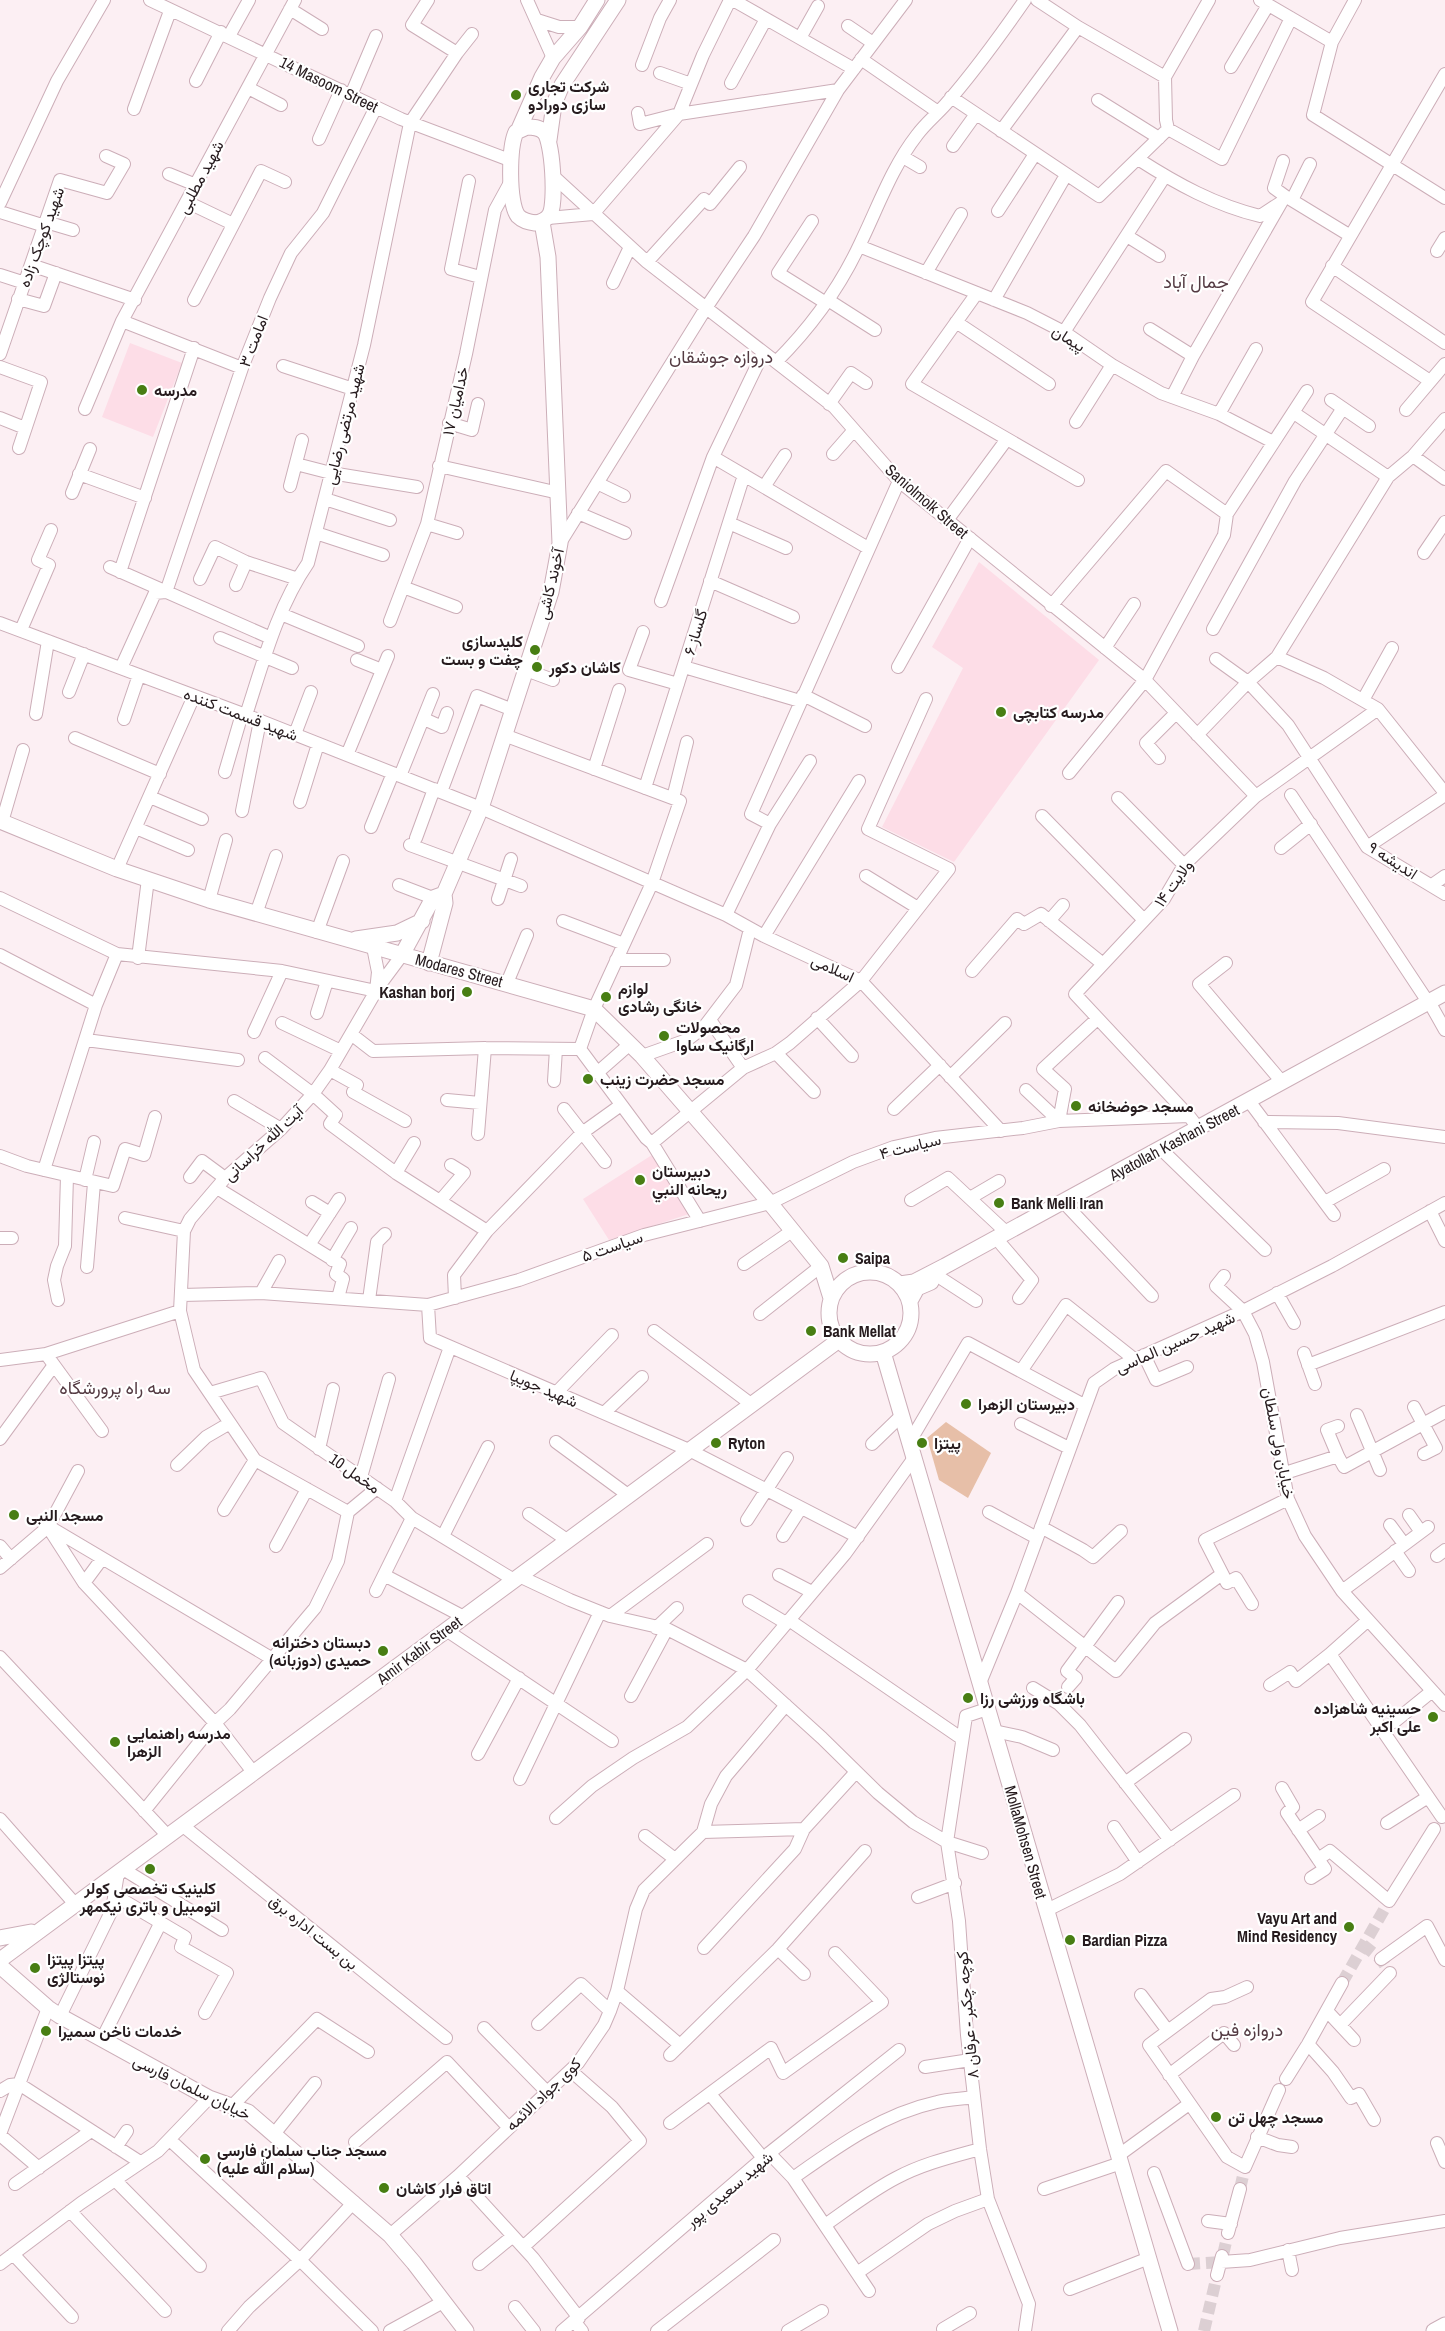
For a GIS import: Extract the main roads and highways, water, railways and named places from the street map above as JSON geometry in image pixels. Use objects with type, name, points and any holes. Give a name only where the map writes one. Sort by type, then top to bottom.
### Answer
[{"type":"main road","points":[[548,257],[516,211],[512,178],[513,142],[553,58],[580,27],[597,0]]},
{"type":"main road","name":"آخوند کاشی","points":[[402,955],[458,864],[481,808],[551,592],[560,543],[545,220],[553,206],[549,140],[554,104],[562,85],[618,0]]},
{"type":"main road","points":[[519,129],[539,128],[549,140]]},
{"type":"main road","points":[[520,218],[526,222],[545,220]]},
{"type":"main road","name":"Modares Street","points":[[1,821],[117,869],[209,900],[594,1009],[642,1056],[691,1110],[821,1266]]},
{"type":"main road","name":"آخوند کاشی","points":[[429,963],[445,903],[439,896]]},
{"type":"main road","points":[[347,940],[397,933],[422,921]]},
{"type":"main road","name":"Ayatollah Kashani Street","points":[[900,1284],[914,1282],[1067,1206],[1435,1003],[1445,993]]},
{"type":"main road","name":"Ayatollah Kashani Street","points":[[910,1301],[917,1288],[1004,1238],[1282,1082],[1435,1003]]},
{"type":"main road","points":[[821,1266],[847,1279]]},
{"type":"main road","points":[[821,1266],[831,1299]]},
{"type":"main road","points":[[866,1272],[878,1272],[890,1276],[900,1284],[910,1301],[912,1317],[903,1339],[894,1347],[883,1352],[864,1354],[846,1346],[839,1340],[829,1320],[831,1299],[835,1291],[847,1279],[866,1272]]},
{"type":"main road","name":"Amir Kabir Street","points":[[0,1960],[839,1340]]},
{"type":"main road","name":"MollaMohsen Street","points":[[883,1352],[1170,2331]]},
{"type":"main road","points":[[0,1938],[28,1933],[45,1926]]},
{"type":"main road","name":"خیابان سلمان فارسی","points":[[0,1966],[54,2012],[209,2098],[248,2112],[390,2235],[466,2331]]},
{"type":"main road","points":[[0,1986],[9,1985],[32,1994]]},
{"type":"main road","points":[[1434,2331],[1445,2325]]},
{"type":"tunnel","points":[[1342,1983],[1389,1901]]},
{"type":"tunnel","points":[[1363,1945],[1381,1959],[1390,1973]]},
{"type":"tunnel","points":[[1240,2189],[1245,2167]]},
{"type":"tunnel","points":[[1223,2255],[1228,2233]]},
{"type":"tunnel","points":[[1188,2264],[1221,2262]]},
{"type":"tunnel","points":[[1204,2331],[1217,2275]]},
{"type":"place","name":"شرکت تجاری سازی دورادو","points":[[516,95]]},
{"type":"place","name":"مدرسه","points":[[142,390]]},
{"type":"place","name":"کلیدسازی چفت و بست","points":[[535,650]]},
{"type":"place","name":"کاشان دکور","points":[[537,667]]},
{"type":"place","name":"مدرسه کتابچی","points":[[1001,712]]},
{"type":"place","name":"Kashan borj","points":[[467,992]]},
{"type":"place","name":"لوازم خانگی رشادی","points":[[606,997]]},
{"type":"place","name":"محصولات ارگانیک ساوا","points":[[664,1036]]},
{"type":"place","name":"مسجد حضرت زینب","points":[[588,1079]]},
{"type":"place","name":"مسجد حوضخانه","points":[[1076,1106]]},
{"type":"place","name":"دبيرستان ريحانه النبي","points":[[640,1180]]},
{"type":"place","name":"Bank Melli Iran","points":[[999,1203]]},
{"type":"place","name":"Saipa","points":[[843,1258]]},
{"type":"place","name":"Bank Mellat","points":[[811,1331]]},
{"type":"place","name":"دبیرستان الزهرا","points":[[966,1404]]},
{"type":"place","name":"Ryton","points":[[716,1443]]},
{"type":"place","name":"پیتزا","points":[[922,1443]]},
{"type":"place","name":"مسجد النبی","points":[[14,1515]]},
{"type":"place","name":"دبستان دخترانه حمیدی (دوزبانه)","points":[[383,1651]]},
{"type":"place","name":"باشگاه ورزشی رزا","points":[[968,1698]]},
{"type":"place","name":"حسینیه شاهزاده علی اکبر","points":[[1433,1717]]},
{"type":"place","name":"مدرسه راهنمایی الزهرا","points":[[115,1742]]},
{"type":"place","name":"کلینیک تخصصی کولر اتومبیل و باتری نیکمهر","points":[[150,1869]]},
{"type":"place","name":"Vayu Art and Mind Residency","points":[[1349,1927]]},
{"type":"place","name":"Bardian Pizza","points":[[1070,1940]]},
{"type":"place","name":"پیتزا پیتزا نوستالژی","points":[[35,1968]]},
{"type":"place","name":"خدمات ناخن سمیرا","points":[[46,2031]]},
{"type":"place","name":"مسجد چهل تن","points":[[1216,2117]]},
{"type":"place","name":"مسجد جناب سلمان فارسی (سلام الله علیه)","points":[[205,2159]]},
{"type":"place","name":"اتاق فرار کاشان","points":[[384,2188]]},
{"type":"district","name":"جمال آباد","points":[[1196,281]]},
{"type":"district","name":"دروازه جوشقان","points":[[721,356]]},
{"type":"district","name":"سه راه پرورشگاه","points":[[115,1387]]},
{"type":"district","name":"دروازه فین","points":[[1247,2029]]}]
